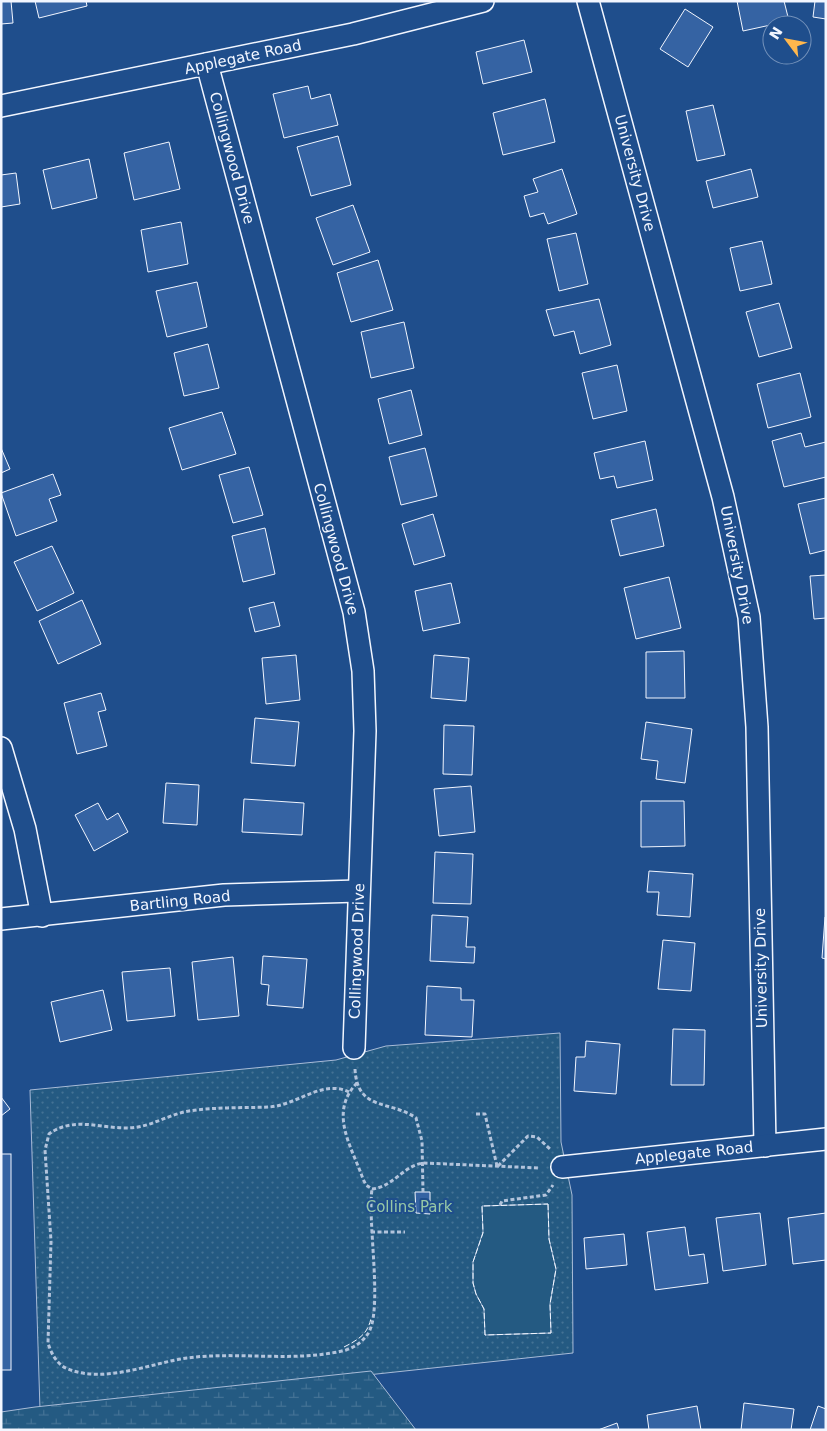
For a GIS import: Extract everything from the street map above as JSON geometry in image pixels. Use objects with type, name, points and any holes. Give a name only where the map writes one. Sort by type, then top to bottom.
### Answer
[{"type":"street","name":"Applegate Road","points":[[1,106],[353,34],[483,1]]},
{"type":"street","name":"University Drive","points":[[588,1],[723,497],[749,617],[756,727],[765,1146]]},
{"type":"street","name":"Collingwood Drive","points":[[207,64],[354,612],[362,671],[365,731],[354,1048]]},
{"type":"street","points":[[1,748],[25,829],[42,916]]},
{"type":"street","name":"Bartling Road","points":[[1,919],[224,895],[359,891]]},
{"type":"street","name":"Applegate Road","points":[[552,1168],[826,1139]]},
{"type":"path","points":[[354,1048],[357,1083],[362,1093],[371,1102],[402,1110],[416,1118],[420,1128],[423,1192]]},
{"type":"path","points":[[357,1083],[349,1092],[344,1107],[344,1134],[362,1179],[372,1189]]},
{"type":"path","points":[[349,1092],[334,1087],[325,1088],[295,1102],[277,1106],[188,1111],[128,1128],[94,1124],[67,1125],[49,1134],[45,1150],[51,1241],[48,1343],[51,1351],[58,1361],[68,1369],[90,1373],[131,1371],[185,1358],[208,1356],[315,1355],[347,1350],[358,1345],[368,1334],[373,1323],[375,1306],[371,1232],[372,1189]]},
{"type":"path","points":[[476,1114],[485,1114],[498,1166]]},
{"type":"path","points":[[498,1166],[522,1141],[533,1135],[556,1154],[552,1168]]},
{"type":"path","points":[[372,1189],[389,1184],[411,1166],[422,1163],[552,1168],[562,1178],[546,1195],[522,1200],[502,1201],[500,1205]]},
{"type":"path","points":[[371,1232],[405,1232]]},
{"type":"green space","name":"Collins Park","points":[[560,1033],[561,1142],[572,1195],[573,1353],[40,1410],[30,1090],[336,1060],[386,1046]]},
{"type":"green space","points":[[548,1204],[549,1239],[556,1269],[550,1304],[551,1333],[485,1335],[484,1309],[476,1294],[473,1283],[473,1262],[483,1232],[482,1206]]},
{"type":"green space","points":[[371,1371],[416,1430],[1,1430],[1,1412]]},
{"type":"building","points":[[1,1],[11,1],[13,23],[1,24]]},
{"type":"building","points":[[35,1],[86,1],[87,6],[39,18]]},
{"type":"building","points":[[737,1],[784,1],[788,15],[762,15],[762,27],[743,31]]},
{"type":"building","points":[[815,1],[826,1],[826,19],[813,17]]},
{"type":"building","points":[[685,9],[713,27],[688,67],[660,49]]},
{"type":"building","points":[[524,40],[532,72],[483,84],[476,52]]},
{"type":"building","points":[[308,86],[311,99],[330,94],[338,125],[284,138],[273,94]]},
{"type":"building","points":[[545,99],[555,142],[503,155],[493,113]]},
{"type":"building","points":[[713,105],[725,155],[697,161],[686,111]]},
{"type":"building","points":[[338,136],[351,185],[311,196],[297,147]]},
{"type":"building","points":[[169,142],[180,189],[134,200],[124,153]]},
{"type":"building","points":[[89,159],[97,198],[52,209],[43,170]]},
{"type":"building","points":[[562,169],[577,214],[548,224],[544,213],[530,217],[524,196],[538,192],[533,179]]},
{"type":"building","points":[[751,169],[758,197],[713,208],[706,181]]},
{"type":"building","points":[[16,173],[20,204],[1,207],[1,175]]},
{"type":"building","points":[[353,205],[370,252],[333,265],[316,218]]},
{"type":"building","points":[[181,222],[188,264],[148,272],[141,230]]},
{"type":"building","points":[[576,233],[588,284],[559,291],[547,239]]},
{"type":"building","points":[[762,241],[772,284],[740,291],[730,248]]},
{"type":"building","points":[[378,260],[393,310],[351,322],[337,273]]},
{"type":"building","points":[[197,282],[207,327],[167,337],[156,291]]},
{"type":"building","points":[[599,299],[611,345],[580,354],[574,331],[554,336],[546,310]]},
{"type":"building","points":[[779,303],[792,348],[759,357],[746,312]]},
{"type":"building","points":[[404,322],[414,368],[371,378],[361,332]]},
{"type":"building","points":[[208,344],[219,388],[184,396],[174,353]]},
{"type":"building","points":[[617,365],[627,411],[593,419],[582,373]]},
{"type":"building","points":[[800,373],[811,417],[768,428],[757,384]]},
{"type":"building","points":[[411,390],[422,435],[389,444],[378,399]]},
{"type":"building","points":[[222,412],[236,454],[182,470],[169,428]]},
{"type":"building","points":[[801,433],[805,447],[826,442],[826,477],[784,487],[772,441]]},
{"type":"building","points":[[645,441],[653,480],[617,488],[614,476],[600,479],[594,453]]},
{"type":"building","points":[[1,448],[10,469],[1,473]]},
{"type":"building","points":[[425,448],[437,496],[401,505],[389,457]]},
{"type":"building","points":[[249,467],[263,515],[233,523],[219,475]]},
{"type":"building","points":[[53,474],[61,495],[49,499],[57,521],[16,536],[1,493]]},
{"type":"building","points":[[826,498],[826,550],[810,554],[798,504]]},
{"type":"building","points":[[656,509],[664,546],[620,556],[611,520]]},
{"type":"building","points":[[433,514],[445,556],[414,565],[402,524]]},
{"type":"building","points":[[265,528],[275,574],[243,582],[232,536]]},
{"type":"building","points":[[52,546],[74,593],[37,611],[14,562]]},
{"type":"building","points":[[826,575],[826,618],[814,619],[810,576]]},
{"type":"building","points":[[669,577],[681,628],[636,639],[624,588]]},
{"type":"building","points":[[451,583],[460,623],[423,631],[415,591]]},
{"type":"building","points":[[82,600],[101,644],[58,664],[39,621]]},
{"type":"building","points":[[274,602],[280,626],[255,632],[249,608]]},
{"type":"building","points":[[684,651],[685,698],[646,698],[646,652]]},
{"type":"building","points":[[296,655],[300,700],[266,704],[262,658]]},
{"type":"building","points":[[434,655],[469,658],[466,701],[431,698]]},
{"type":"building","points":[[101,693],[106,710],[98,712],[107,746],[77,754],[64,703]]},
{"type":"building","points":[[255,718],[299,722],[295,766],[251,763]]},
{"type":"building","points":[[646,722],[692,729],[685,783],[656,779],[658,761],[641,759]]},
{"type":"building","points":[[444,725],[474,726],[472,775],[443,774]]},
{"type":"building","points":[[166,783],[199,785],[197,825],[163,823]]},
{"type":"building","points":[[471,786],[475,832],[439,836],[434,789]]},
{"type":"building","points":[[244,799],[304,803],[302,835],[242,832]]},
{"type":"building","points":[[641,801],[684,801],[685,846],[641,847]]},
{"type":"building","points":[[98,803],[107,820],[118,813],[128,832],[94,851],[75,815]]},
{"type":"building","points":[[435,852],[473,854],[471,904],[433,903]]},
{"type":"building","points":[[649,871],[693,874],[690,917],[657,915],[659,892],[647,892]]},
{"type":"building","points":[[432,915],[468,917],[466,947],[475,947],[474,963],[430,961]]},
{"type":"building","points":[[826,917],[826,959],[822,958]]},
{"type":"building","points":[[663,940],[695,943],[691,991],[658,989]]},
{"type":"building","points":[[263,956],[307,959],[303,1008],[267,1005],[269,985],[261,984]]},
{"type":"building","points":[[233,957],[239,1016],[198,1020],[192,962]]},
{"type":"building","points":[[170,968],[175,1016],[127,1021],[122,972]]},
{"type":"building","points":[[427,986],[461,988],[461,1000],[474,1000],[472,1037],[425,1035]]},
{"type":"building","points":[[103,990],[112,1030],[60,1042],[51,1002]]},
{"type":"building","points":[[673,1029],[705,1030],[704,1085],[671,1085]]},
{"type":"building","points":[[586,1041],[620,1044],[616,1094],[574,1091],[576,1057],[585,1057]]},
{"type":"building","points":[[1,1097],[10,1109],[1,1116]]},
{"type":"building","points":[[1,1154],[11,1154],[11,1370],[1,1370]]},
{"type":"building","points":[[415,1192],[430,1192],[430,1214],[416,1213]]},
{"type":"building","points":[[760,1213],[766,1265],[723,1271],[716,1218]]},
{"type":"building","points":[[826,1213],[826,1260],[793,1264],[788,1218]]},
{"type":"building","points":[[685,1227],[689,1256],[704,1254],[708,1283],[655,1290],[647,1232]]},
{"type":"building","points":[[624,1234],[627,1265],[586,1269],[584,1238]]},
{"type":"building","points":[[744,1403],[794,1409],[791,1430],[741,1430]]},
{"type":"building","points":[[697,1406],[701,1430],[649,1430],[647,1415]]},
{"type":"building","points":[[818,1406],[826,1409],[826,1430],[810,1430]]},
{"type":"building","points":[[617,1423],[619,1430],[598,1430]]},
{"type":"fence","points":[[548,1204],[549,1239],[556,1269],[550,1304],[551,1333],[485,1335],[484,1309],[476,1294],[473,1283],[473,1262],[483,1233],[482,1206],[548,1204]]},
{"type":"fence","points":[[344,1347],[362,1336],[370,1324],[371,1318]]}]
